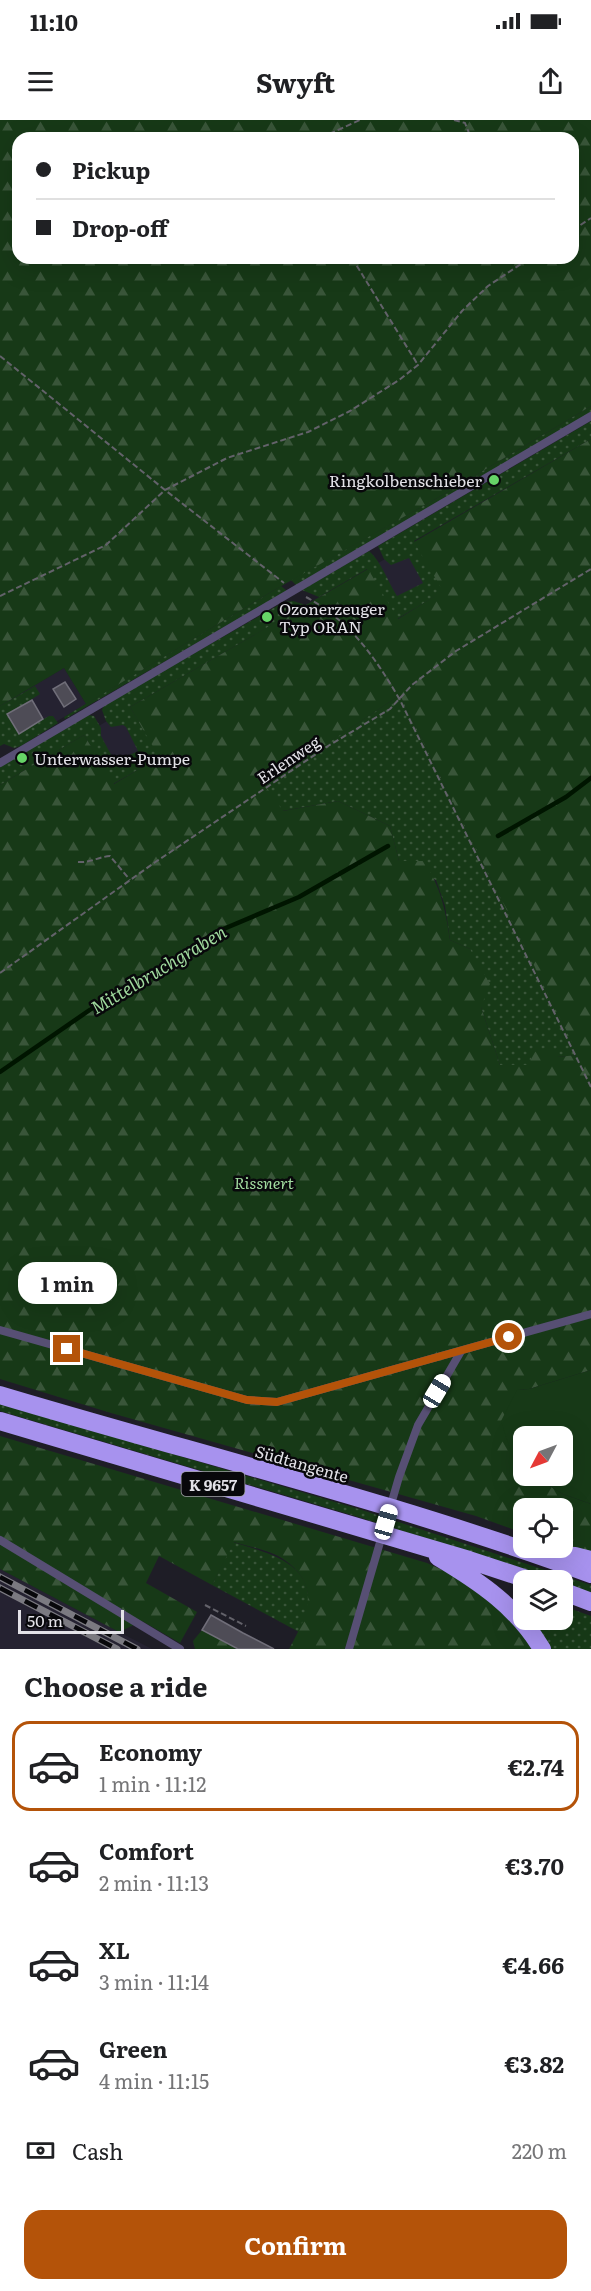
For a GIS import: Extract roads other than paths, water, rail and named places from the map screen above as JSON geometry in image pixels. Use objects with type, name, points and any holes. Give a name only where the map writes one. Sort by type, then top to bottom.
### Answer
[{"type":"highway","name":"Südtangente","points":[[0,1395],[362,1500],[513,1547]]},
{"type":"highway","name":"K 9657","points":[[0,1421],[513,1575]]},
{"type":"highway","points":[[418,1546],[490,1590],[532,1631],[542,1649]]},
{"type":"highway","points":[[573,1556],[591,1560]]},
{"type":"highway","name":"Südtangente","points":[[545,1558],[591,1575]]},
{"type":"highway","points":[[573,1595],[591,1602]]},
{"type":"lane","points":[[0,764],[63,724],[295,591],[591,416]]},
{"type":"lane","points":[[0,1330],[247,1400],[277,1402],[460,1353],[591,1314]]},
{"type":"lane","points":[[349,1649],[399,1477],[418,1425],[460,1353]]},
{"type":"lane","points":[[0,1540],[180,1649]]},
{"type":"waterway","name":"Mittelbruchgraben","points":[[498,836],[566,797],[591,778]]},
{"type":"waterway","name":"Mittelbruchgraben","points":[[0,1072],[94,1007],[149,977],[214,933],[299,897],[388,846]]},
{"type":"railway","points":[[0,1577],[137,1649]]},
{"type":"railway","points":[[0,1588],[117,1649]]},
{"type":"place","name":"Ringkolbenschieber","points":[[494,480]]},
{"type":"place","name":"Ozonerzeuger Typ ORAN","points":[[267,617]]},
{"type":"place","name":"Unterwasser-Pumpe","points":[[22,758]]},
{"type":"park label","name":"Rissnert","points":[[264,1182]]}]
